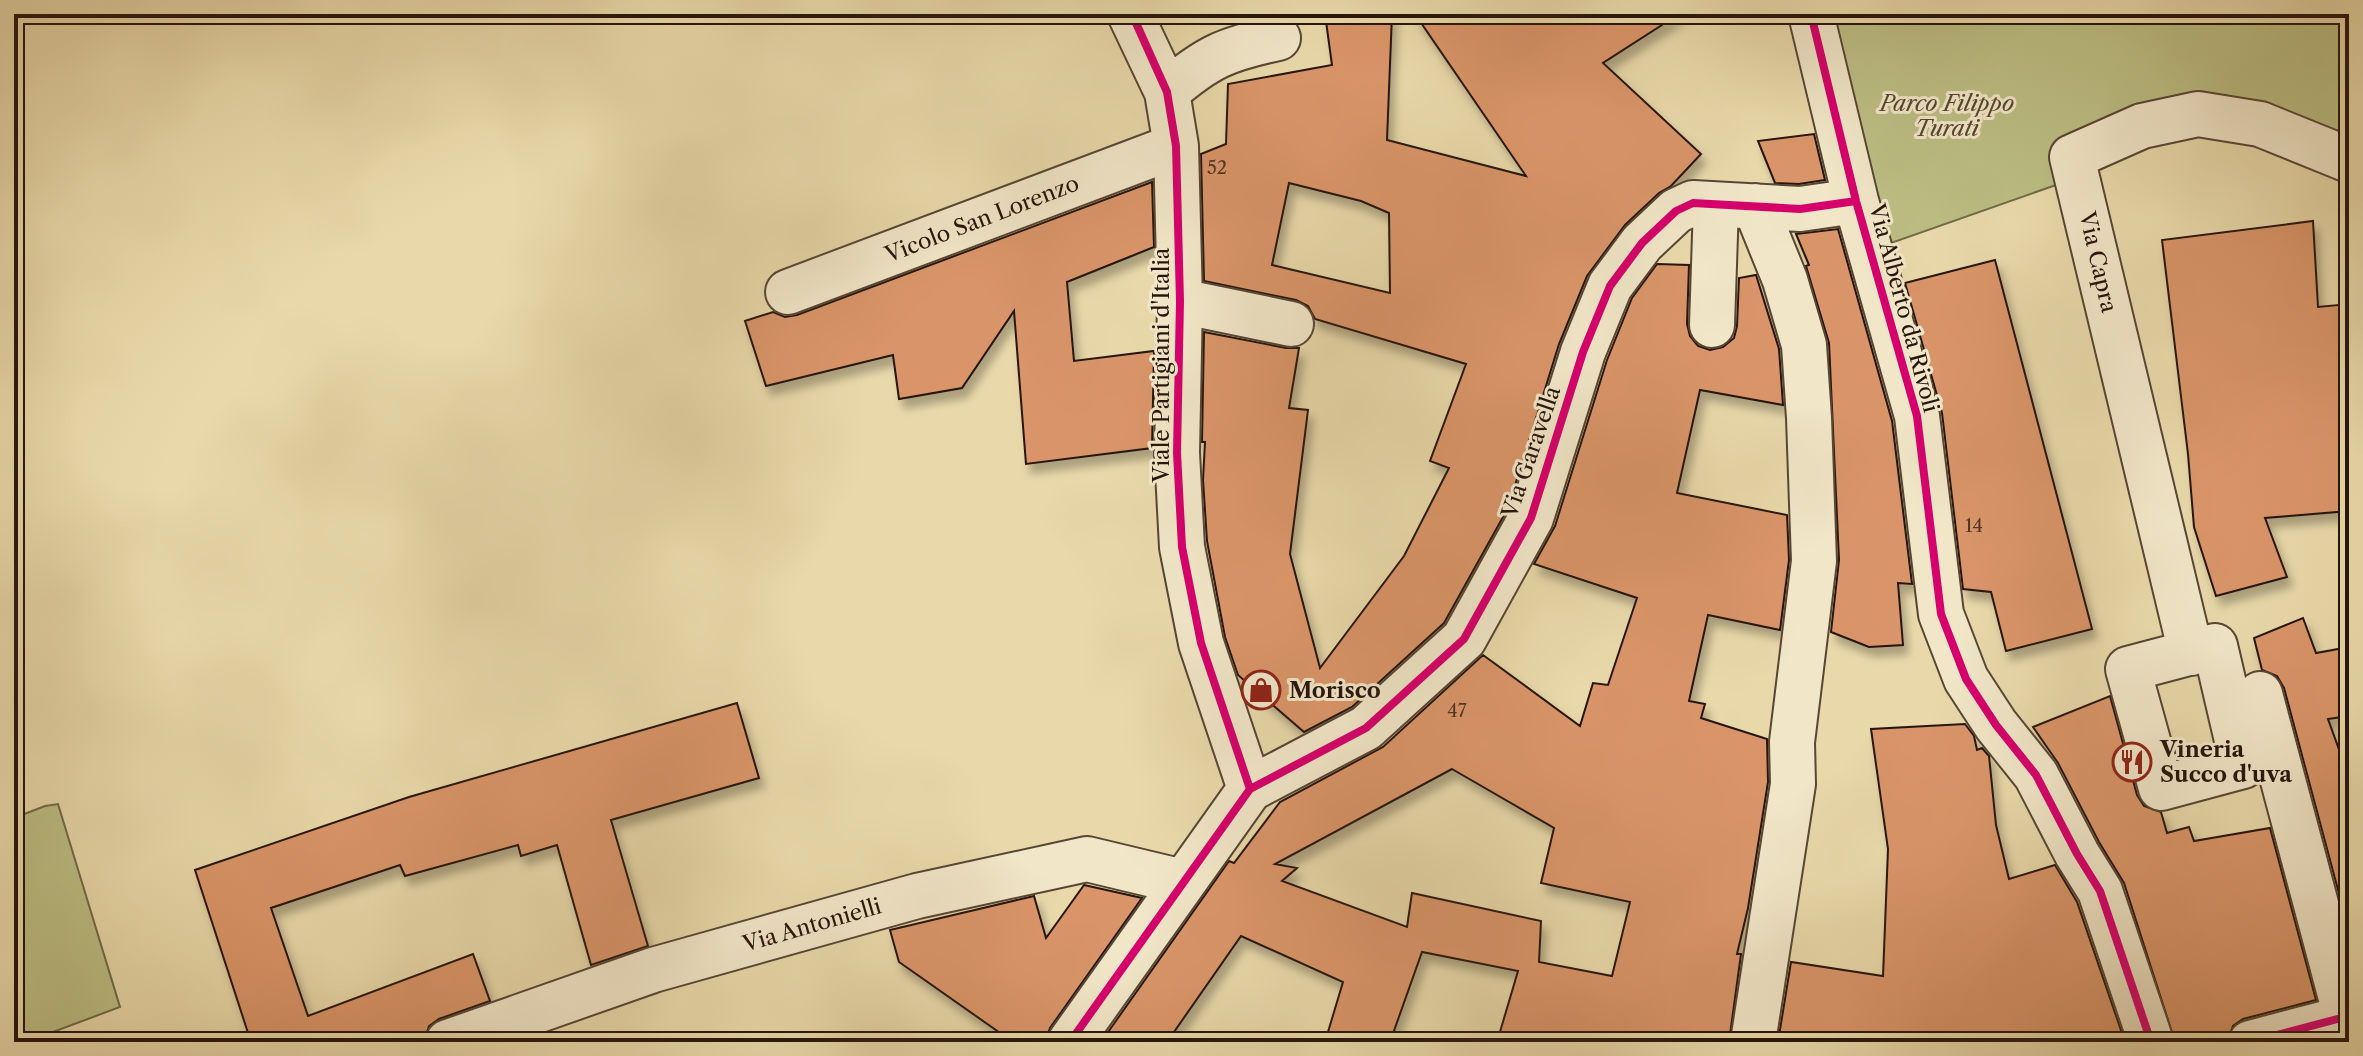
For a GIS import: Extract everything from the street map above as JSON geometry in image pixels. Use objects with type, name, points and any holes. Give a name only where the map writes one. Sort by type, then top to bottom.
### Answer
[{"type":"street","name":"Via Alberto da Rivoli","points":[[1811,14],[1856,201],[1917,416],[1941,614],[1966,679],[1996,725],[2036,775],[2100,891],[2151,1042]]},
{"type":"street","name":"Viale Partigiani d'Italia","points":[[1136,17],[1167,92],[1176,146],[1180,301],[1177,453],[1182,547],[1201,643],[1250,789]]},
{"type":"street","points":[[1167,92],[1196,67],[1234,48],[1278,38]]},
{"type":"street","name":"Via Capra","points":[[2191,653],[2072,157],[2142,126],[2198,114],[2260,124],[2349,160]]},
{"type":"street","name":"Vicolo San Lorenzo","points":[[788,292],[1176,146]]},
{"type":"street","name":"Via Garavella","points":[[1250,789],[1366,728],[1464,639],[1531,518],[1583,352],[1610,286],[1642,243],[1676,211],[1693,203],[1800,209],[1856,201]]},
{"type":"street","points":[[1712,325],[1736,205]]},
{"type":"street","points":[[1736,205],[1785,280],[1804,345],[1814,561],[1792,742],[1793,784],[1753,1042]]},
{"type":"street","name":"Viale Partigiani d'Italia","points":[[1180,301],[1291,324]]},
{"type":"street","points":[[2250,1042],[2347,1016],[2260,694]]},
{"type":"street","points":[[1070,1042],[1250,789]]},
{"type":"street","name":"Via Antonielli","points":[[448,1042],[653,970],[917,896],[1087,859],[1183,882]]},
{"type":"green space","name":"Parco Filippo Turati","points":[[1820,14],[2349,14],[2349,156],[2194,108],[2073,179],[1877,248]]},
{"type":"green space","points":[[58,804],[120,1007],[26,1042],[14,1042],[14,818]]},
{"type":"building","points":[[1325,14],[1392,14],[1387,140],[1526,176],[1415,14],[1679,14],[1603,63],[1701,154],[1671,186],[1659,193],[1625,225],[1587,276],[1559,344],[1508,508],[1444,623],[1352,707],[1304,732],[1238,675],[1225,637],[1207,541],[1203,480],[1205,442],[1202,442],[1204,332],[1299,348],[1289,408],[1308,410],[1290,554],[1320,668],[1404,556],[1449,468],[1430,461],[1466,364],[1315,319],[1308,306],[1296,300],[1204,281],[1201,154],[1226,144],[1228,84],[1332,65]],"holes":[[[1289,183],[1361,201],[1389,213],[1390,293],[1272,265]]]},
{"type":"building","points":[[1814,134],[1825,180],[1799,184],[1775,183],[1758,141]]},
{"type":"building","points":[[1152,182],[1154,247],[1067,282],[1074,361],[1154,351],[1152,448],[1026,464],[1014,311],[962,388],[899,399],[893,355],[766,386],[745,321],[773,312],[785,317],[797,315]]},
{"type":"building","points":[[2313,221],[2318,307],[2349,304],[2349,511],[2265,518],[2287,577],[2216,596],[2194,527],[2162,240]]},
{"type":"building","points":[[1838,229],[1892,421],[1912,584],[1898,583],[1903,645],[1869,647],[1831,632],[1839,560],[1829,343],[1806,266],[1809,265],[1796,234]]},
{"type":"building","points":[[1995,260],[2092,629],[2006,651],[1991,592],[1963,589],[1942,413],[1905,283]]},
{"type":"building","points":[[1657,264],[1689,265],[1687,324],[1690,336],[1698,346],[1710,350],[1723,347],[1734,338],[1739,278],[1756,275],[1779,349],[1783,405],[1700,390],[1677,493],[1787,515],[1789,560],[1780,630],[1708,615],[1689,701],[1705,704],[1701,718],[1767,739],[1768,782],[1748,908],[1737,954],[1741,954],[1729,1042],[1497,1042],[1518,971],[1422,952],[1390,1042],[1325,1042],[1343,982],[1241,936],[1167,1042],[1101,1042],[1229,861],[1234,863],[1280,802],[1383,747],[1483,655],[1580,726],[1593,683],[1608,685],[1637,598],[1534,564],[1555,526],[1607,360],[1632,298]],"holes":[[[1452,769],[1554,828],[1541,883],[1630,902],[1612,976],[1539,962],[1541,921],[1412,893],[1407,927],[1282,881],[1297,868],[1275,864]]]},
{"type":"building","points":[[2303,618],[2316,653],[2349,647],[2349,716],[2328,719],[2349,777],[2349,931],[2284,688],[2277,676],[2262,670],[2254,638]]},
{"type":"building","points":[[2110,696],[2137,795],[2144,806],[2161,812],[2167,833],[2189,827],[2194,841],[2270,828],[2316,1000],[2243,1019],[2233,1026],[2227,1042],[2175,1042],[2124,883],[2058,763],[2033,727]]},
{"type":"building","points":[[737,703],[759,778],[611,820],[648,946],[591,965],[557,845],[521,856],[518,845],[405,876],[400,865],[271,908],[308,1016],[473,954],[490,1001],[439,1019],[429,1026],[424,1042],[251,1042],[195,870],[409,797]]},
{"type":"building","points":[[1965,724],[1974,736],[1977,750],[1982,748],[1989,756],[1996,825],[2009,879],[2055,865],[2077,902],[2125,1042],[1778,1042],[1791,962],[1883,976],[1888,849],[1871,729]]},
{"type":"building","points":[[1084,885],[1142,898],[1050,1028],[1045,1042],[1013,1042],[899,962],[890,930],[1034,896],[1046,938]]},
{"type":"cycle path","points":[[1142,14],[1136,23],[1167,92],[1176,146],[1180,301],[1177,453],[1182,547],[1201,643],[1250,789]]},
{"type":"cycle path","points":[[1811,14],[1856,201],[1917,416],[1941,614],[1966,679],[1996,725],[2036,775],[2100,891],[2151,1042]]},
{"type":"cycle path","points":[[1070,1042],[1250,789],[1366,728],[1464,639],[1531,518],[1583,352],[1610,286],[1642,243],[1676,211],[1693,203],[1800,209],[1856,201]]},
{"type":"cycle path","points":[[2250,1042],[2349,1016]]},
{"type":"place","name":"Morisco","points":[[1261,690]]},
{"type":"place","name":"Vineria Succo d'uva","points":[[2132,762]]}]
